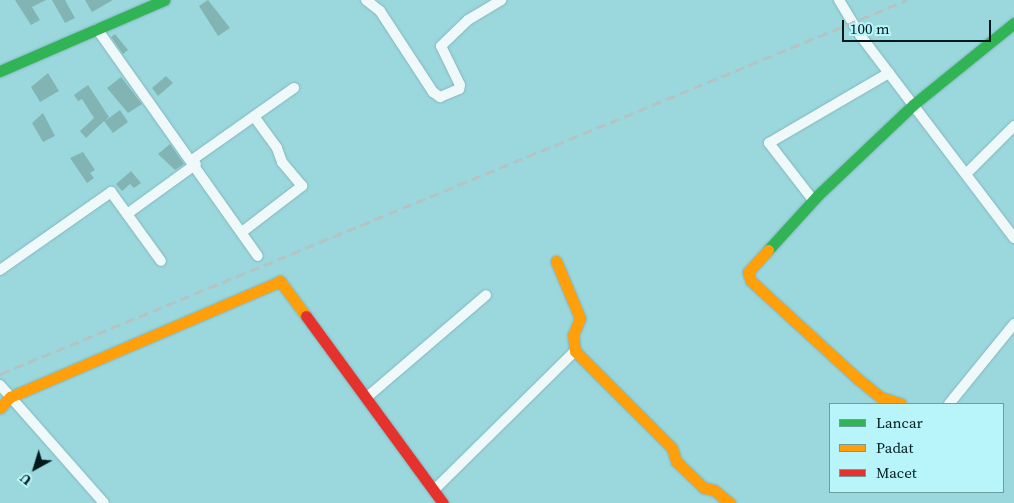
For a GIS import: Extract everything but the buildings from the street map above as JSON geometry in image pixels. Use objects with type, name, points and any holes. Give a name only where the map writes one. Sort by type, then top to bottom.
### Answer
[{"type":"main road","points":[[0,71],[164,0]]},
{"type":"main road","points":[[898,403],[880,397],[858,379],[748,278],[748,272],[813,200],[914,104],[1014,23]]},
{"type":"main road","points":[[556,261],[580,318],[573,335],[575,352],[672,448],[676,461],[704,488],[714,490],[730,503]]},
{"type":"main road","points":[[0,408],[10,397],[280,281],[444,503]]},
{"type":"street","points":[[366,0],[380,10],[433,92],[440,97],[458,89],[460,84],[441,46],[468,20],[501,0]]},
{"type":"street","points":[[839,0],[889,73],[1014,238]]},
{"type":"street","points":[[97,29],[194,162],[258,256]]},
{"type":"street","points":[[813,200],[769,143],[889,73]]},
{"type":"street","points":[[127,214],[254,116],[294,88]]},
{"type":"street","points":[[242,232],[302,186],[282,162],[277,148],[254,116]]},
{"type":"street","points":[[966,174],[1014,126]]},
{"type":"street","points":[[0,270],[108,192],[127,214],[161,261]]},
{"type":"street","points":[[366,398],[486,295]]},
{"type":"street","points":[[950,403],[1014,324]]},
{"type":"street","points":[[434,490],[575,352]]},
{"type":"street","points":[[0,385],[104,503]]},
{"type":"railway","points":[[0,374],[907,0]]},
{"type":"traffic: fast","points":[[0,71],[164,0]]},
{"type":"traffic: fast","points":[[768,250],[818,195],[914,104],[1014,23]]},
{"type":"traffic: slow","points":[[768,250],[748,272],[751,281],[858,379],[880,397],[898,403]]},
{"type":"traffic: slow","points":[[556,261],[580,318],[573,335],[575,351],[672,448],[676,461],[704,488],[714,490],[730,503]]},
{"type":"traffic: slow","points":[[0,408],[10,397],[280,281],[306,316]]},
{"type":"traffic: jam","points":[[306,316],[443,503]]}]
